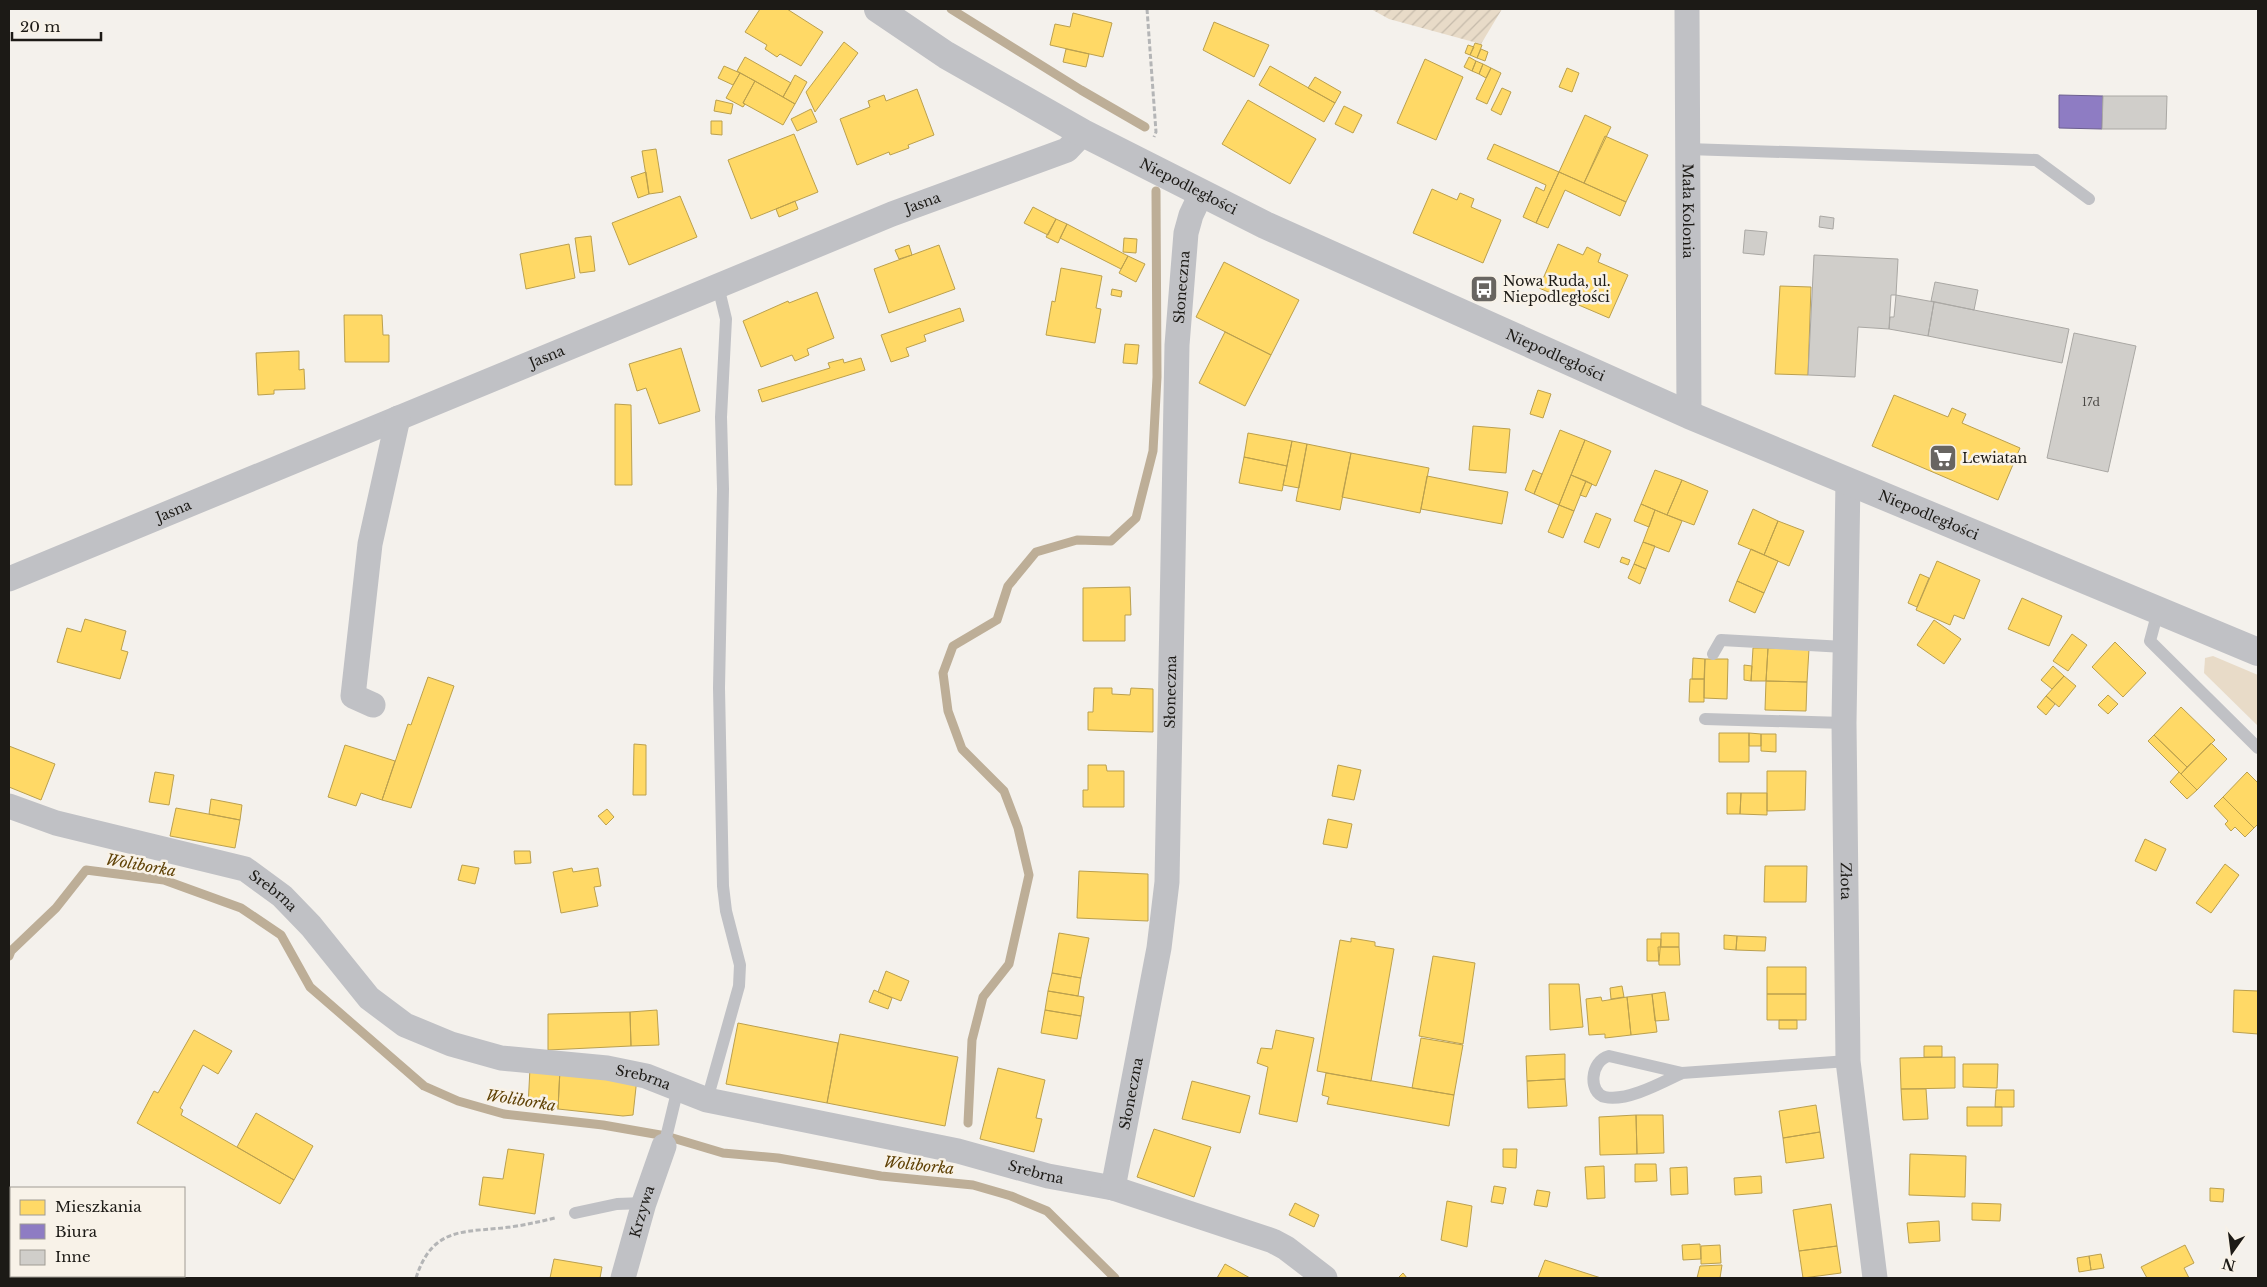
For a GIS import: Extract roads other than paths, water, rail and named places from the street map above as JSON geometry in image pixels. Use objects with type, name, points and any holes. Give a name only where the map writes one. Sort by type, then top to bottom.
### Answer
[{"type":"street","name":"Niepodległości","points":[[878,9],[946,55],[1083,133],[1201,194],[1323,252],[1689,415],[2258,652]]},
{"type":"street","name":"Mała Kolonia","points":[[1686,9],[1689,415]]},
{"type":"street","name":"Jasna","points":[[9,579],[892,214],[1067,150],[1083,133]]},
{"type":"street","name":"Słoneczna","points":[[1113,1188],[1159,948],[1167,882],[1177,345],[1186,232],[1191,215],[1201,194]]},
{"type":"street","points":[[373,705],[353,696],[370,544],[398,418]]},
{"type":"street","name":"Złota","points":[[1848,481],[1844,647],[1848,1061],[1875,1278]]},
{"type":"street","name":"Srebrna","points":[[9,806],[56,822],[245,869],[282,896],[311,926],[369,998],[405,1025],[450,1044],[502,1058],[607,1068],[646,1076],[708,1100],[958,1151],[1048,1176],[1113,1188],[1274,1241],[1325,1278]]},
{"type":"street","name":"Krzywa","points":[[624,1278],[644,1203],[664,1146]]},
{"type":"lane","points":[[1687,149],[2036,160],[2089,199]]},
{"type":"lane","points":[[708,1100],[739,986],[740,965],[726,911],[722,886],[719,688],[723,489],[721,418],[726,319],[718,286]]},
{"type":"lane","points":[[2158,611],[2150,641],[2258,748]]},
{"type":"lane","points":[[1713,654],[1720,640],[1844,647]]},
{"type":"lane","points":[[1705,719],[1844,723]]},
{"type":"lane","points":[[1682,1073],[1637,1092],[1611,1097],[1602,1096],[1596,1091],[1593,1076],[1594,1068],[1599,1059],[1609,1056],[1682,1073],[1848,1061]]},
{"type":"lane","points":[[664,1146],[678,1088]]},
{"type":"lane","points":[[575,1213],[617,1204],[644,1203]]},
{"type":"waterway","points":[[951,9],[1081,90],[1145,127]]},
{"type":"waterway","points":[[968,1123],[972,1040],[983,997],[1009,964],[1029,875],[1018,828],[1004,791],[962,749],[948,711],[943,673],[953,646],[997,620],[1008,586],[1036,552],[1077,540],[1111,541],[1136,518],[1153,451],[1157,377],[1156,191]]},
{"type":"waterway","name":"Woliborka","points":[[9,956],[11,951],[56,908],[86,870],[164,880],[241,908],[281,935],[310,987],[424,1086],[458,1101],[504,1114],[603,1125],[666,1136],[723,1153],[778,1158],[881,1176],[973,1185],[1011,1196],[1047,1211],[1115,1278]]},
{"type":"place","name":"Nowa Ruda, ul. Niepodległości","points":[[1484,289]]},
{"type":"place","name":"Lewiatan","points":[[1943,458]]}]
